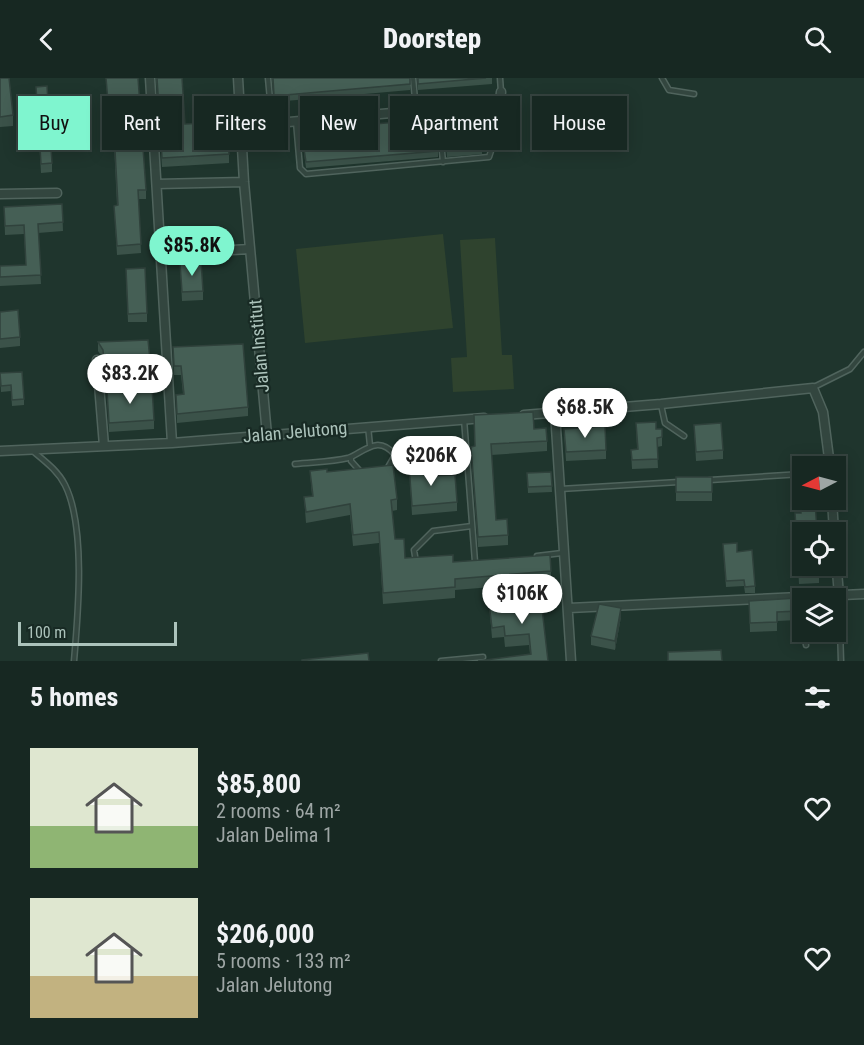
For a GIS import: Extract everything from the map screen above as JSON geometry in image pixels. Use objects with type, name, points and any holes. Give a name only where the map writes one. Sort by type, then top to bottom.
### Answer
[{"type":"street","points":[[150,78],[172,443]]},
{"type":"street","name":"Jalan Institut","points":[[238,78],[240,96]]},
{"type":"street","points":[[501,92],[501,96]]},
{"type":"street","points":[[288,122],[390,113]]},
{"type":"street","name":"Jalan Institut","points":[[243,150],[244,182],[267,435]]},
{"type":"street","points":[[157,184],[244,182]]},
{"type":"street","points":[[0,194],[57,193]]},
{"type":"street","points":[[162,254],[219,255],[250,249]]},
{"type":"street","points":[[97,360],[104,446]]},
{"type":"street","points":[[510,416],[661,404],[813,388],[823,412],[829,456]]},
{"type":"street","points":[[555,412],[571,661]]},
{"type":"street","name":"Jalan Jelutong","points":[[0,450],[172,443],[498,417]]},
{"type":"street","points":[[846,595],[864,594]]},
{"type":"street","points":[[569,608],[792,596]]},
{"type":"lane","points":[[268,78],[270,96]]},
{"type":"lane","points":[[413,78],[415,96]]},
{"type":"lane","points":[[500,78],[501,92]]},
{"type":"lane","points":[[662,78],[669,90],[694,94]]},
{"type":"lane","points":[[296,121],[300,168],[303,173],[486,158],[491,155],[491,150]]},
{"type":"lane","points":[[441,150],[442,162]]},
{"type":"lane","points":[[813,388],[850,369],[864,352]]},
{"type":"lane","points":[[661,404],[666,423],[684,436]]},
{"type":"lane","points":[[464,419],[475,562]]},
{"type":"lane","points":[[368,426],[370,446]]},
{"type":"lane","points":[[295,464],[351,458],[358,450],[370,446],[385,447],[395,455],[444,450]]},
{"type":"lane","points":[[31,449],[57,472],[71,501],[77,549],[78,618],[74,661]]},
{"type":"lane","points":[[380,473],[390,465],[395,455]]},
{"type":"lane","points":[[351,458],[354,466],[364,474]]},
{"type":"lane","points":[[698,480],[792,475]]},
{"type":"lane","points":[[560,489],[687,481]]},
{"type":"lane","points":[[420,564],[413,552],[428,534],[472,526]]},
{"type":"lane","points":[[530,556],[563,553]]},
{"type":"lane","points":[[464,562],[486,561]]},
{"type":"lane","points":[[840,642],[841,661]]},
{"type":"lane","points":[[441,661],[483,657]]},
{"type":"green space","points":[[443,234],[453,328],[305,343],[296,249]]},
{"type":"green space","points":[[495,238],[502,355],[512,355],[514,389],[453,392],[451,358],[467,357],[460,240]]},
{"type":"building","points":[[0,78],[9,78],[13,115],[0,117]]},
{"type":"building","points":[[106,78],[138,78],[139,96],[108,96]]},
{"type":"building","points":[[157,78],[182,78],[185,124],[194,124],[194,150],[229,150],[229,154],[162,158],[162,150],[182,150],[182,96],[158,96]]},
{"type":"building","points":[[273,78],[410,78],[410,84],[274,96]]},
{"type":"building","points":[[418,78],[486,78],[418,84]]},
{"type":"building","points":[[47,86],[48,96],[37,96],[36,87]]},
{"type":"building","points":[[390,123],[390,150],[438,151],[306,162],[304,150],[378,150],[378,124]]},
{"type":"building","points":[[40,150],[51,150],[52,163],[41,164]]},
{"type":"building","points":[[115,150],[143,150],[146,190],[138,190],[141,244],[117,246],[114,206],[118,205]]},
{"type":"building","points":[[62,204],[63,222],[38,224],[41,275],[0,277],[0,266],[26,265],[24,225],[5,226],[4,207]]},
{"type":"building","points":[[201,261],[203,291],[182,292],[180,263]]},
{"type":"building","points":[[145,268],[147,313],[128,314],[126,269]]},
{"type":"building","points":[[18,310],[20,337],[0,339],[0,312]]},
{"type":"building","points":[[148,340],[151,370],[105,374],[103,350],[98,342]]},
{"type":"building","points":[[243,344],[248,407],[177,414],[176,395],[184,394],[181,366],[174,366],[173,347]]},
{"type":"building","points":[[22,372],[24,399],[12,400],[11,385],[1,386],[0,373]]},
{"type":"building","points":[[152,387],[154,420],[109,423],[107,390]]},
{"type":"building","points":[[533,412],[534,429],[546,428],[547,441],[491,444],[496,520],[507,519],[508,535],[478,537],[471,447],[475,446],[474,415]]},
{"type":"building","points":[[656,422],[656,429],[662,429],[662,437],[657,438],[658,459],[632,460],[631,450],[638,449],[636,423]]},
{"type":"building","points":[[721,423],[723,450],[696,452],[694,425]]},
{"type":"building","points":[[605,426],[606,450],[566,452],[564,429]]},
{"type":"building","points":[[427,464],[428,476],[455,475],[457,502],[412,506],[409,465]]},
{"type":"building","points":[[393,465],[397,499],[391,500],[395,539],[404,539],[405,558],[453,555],[453,562],[550,555],[551,571],[455,579],[455,587],[383,593],[379,532],[353,535],[350,504],[306,512],[304,497],[313,496],[310,471],[327,469],[327,472]]},
{"type":"building","points":[[551,472],[552,486],[528,487],[527,473]]},
{"type":"building","points":[[676,477],[712,477],[712,492],[676,492]]},
{"type":"building","points":[[801,510],[816,510],[816,522],[796,522],[795,513],[801,513]]},
{"type":"building","points":[[737,543],[737,552],[752,550],[755,586],[745,587],[744,580],[726,581],[723,544]]},
{"type":"building","points":[[540,591],[548,661],[478,661],[531,654],[529,634],[505,636],[504,626],[492,628],[489,603],[525,600],[525,592]]},
{"type":"building","points":[[792,598],[792,611],[777,612],[777,622],[750,623],[749,601]]},
{"type":"building","points":[[599,604],[621,608],[615,641],[591,636]]},
{"type":"building","points":[[721,650],[722,661],[668,661],[668,652]]},
{"type":"building","points":[[368,653],[369,661],[302,661],[302,660]]}]
